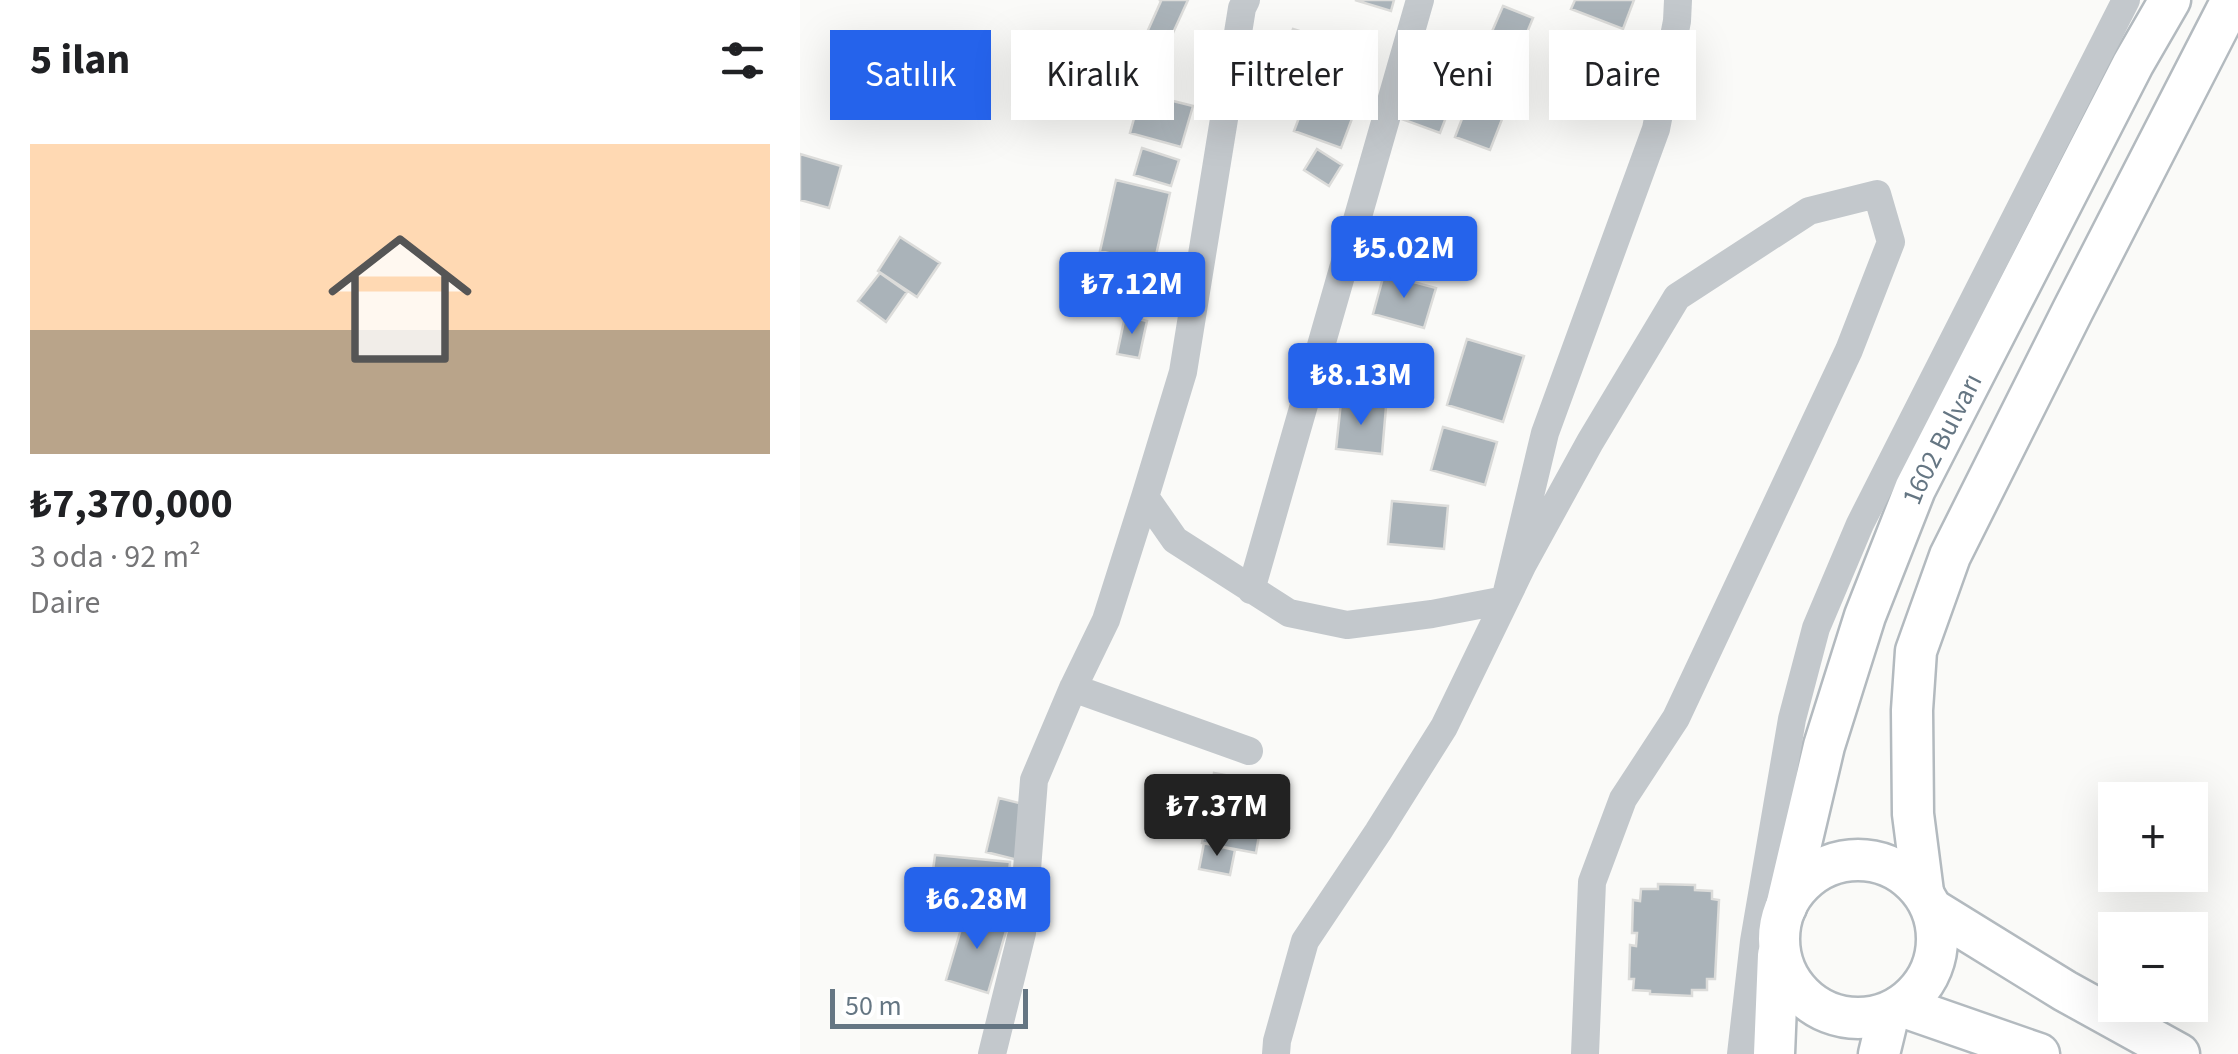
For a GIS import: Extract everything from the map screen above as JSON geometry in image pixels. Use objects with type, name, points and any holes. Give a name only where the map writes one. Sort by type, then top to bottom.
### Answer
[{"type":"street","points":[[992,1054],[1022,933],[1034,780],[1106,620],[1183,372],[1246,0]]},
{"type":"street","points":[[1250,590],[1420,0]]},
{"type":"street","points":[[1505,600],[1545,433],[1656,129],[1678,0]]},
{"type":"street","points":[[1741,1054],[1754,941],[1792,719],[1816,628],[1860,524],[2126,0]]},
{"type":"street","name":"1602 Bulvarı","points":[[1774,1054],[1782,924],[1824,746],[1865,616],[1915,489],[2133,64],[2170,0]]},
{"type":"street","points":[[2179,1054],[2065,991],[1928,900],[1911,879],[1878,862],[1841,861],[1808,878],[1795,891],[1782,924],[1782,960],[1789,978],[1815,1006],[1832,1014],[1870,1018],[1895,1010],[1927,980],[1935,963],[1938,926],[1928,900],[1913,814],[1916,651],[1950,556],[2232,0]]},
{"type":"street","points":[[1276,1054],[1305,941],[1444,727],[1505,600],[1590,442],[1677,297],[1809,211],[1877,194],[1891,242],[1849,350],[1676,718],[1623,799],[1592,882],[1586,1054]]},
{"type":"street","points":[[1146,497],[1175,540],[1289,613],[1347,624],[1505,600]]},
{"type":"street","points":[[1073,688],[1248,750]]},
{"type":"street","points":[[1878,1054],[1895,1010]]},
{"type":"street","points":[[1895,1010],[2038,1054]]},
{"type":"building","points":[[1188,0],[1174,31],[1148,30],[1161,1]]},
{"type":"building","points":[[1355,0],[1394,0],[1391,11]]},
{"type":"building","points":[[1575,0],[1634,0],[1623,29],[1571,9]]},
{"type":"building","points":[[1503,6],[1533,18],[1528,30],[1493,30]]},
{"type":"building","points":[[1174,101],[1193,106],[1181,147],[1130,133],[1134,120],[1174,120]]},
{"type":"building","points":[[1298,120],[1352,120],[1341,148],[1294,131]]},
{"type":"building","points":[[1404,120],[1445,120],[1440,133]]},
{"type":"building","points":[[1462,120],[1502,120],[1490,150],[1455,137]]},
{"type":"building","points":[[1142,148],[1179,160],[1171,186],[1134,175]]},
{"type":"building","points":[[1317,149],[1342,165],[1329,186],[1304,170]]},
{"type":"building","points":[[800,154],[841,166],[829,208],[800,200]]},
{"type":"building","points":[[1116,180],[1170,193],[1154,264],[1100,251]]},
{"type":"building","points":[[900,237],[940,263],[917,297],[878,271]]},
{"type":"building","points":[[880,273],[907,292],[886,322],[858,301]]},
{"type":"building","points":[[1139,274],[1159,278],[1155,299],[1134,295]]},
{"type":"building","points":[[1384,274],[1436,288],[1424,328],[1373,314]]},
{"type":"building","points":[[1125,316],[1147,321],[1139,358],[1117,354]]},
{"type":"building","points":[[1467,339],[1524,356],[1503,422],[1447,405]]},
{"type":"building","points":[[1341,402],[1386,407],[1382,454],[1336,449]]},
{"type":"building","points":[[1443,427],[1497,442],[1485,485],[1431,470]]},
{"type":"building","points":[[1392,501],[1448,506],[1444,549],[1388,544]]},
{"type":"building","points":[[1214,773],[1268,783],[1256,853],[1202,843]]},
{"type":"building","points":[[999,798],[1031,806],[1018,860],[986,852]]},
{"type":"building","points":[[1204,843],[1235,850],[1230,875],[1199,869]]},
{"type":"building","points":[[935,855],[1010,862],[1007,894],[931,886]]},
{"type":"building","points":[[1658,884],[1695,885],[1695,890],[1712,891],[1712,899],[1719,900],[1715,979],[1707,979],[1707,990],[1692,990],[1692,996],[1633,990],[1634,979],[1629,979],[1630,945],[1636,946],[1637,933],[1632,933],[1633,900],[1640,901],[1641,889],[1658,889]]},
{"type":"building","points":[[966,912],[1008,924],[988,993],[946,980]]}]
